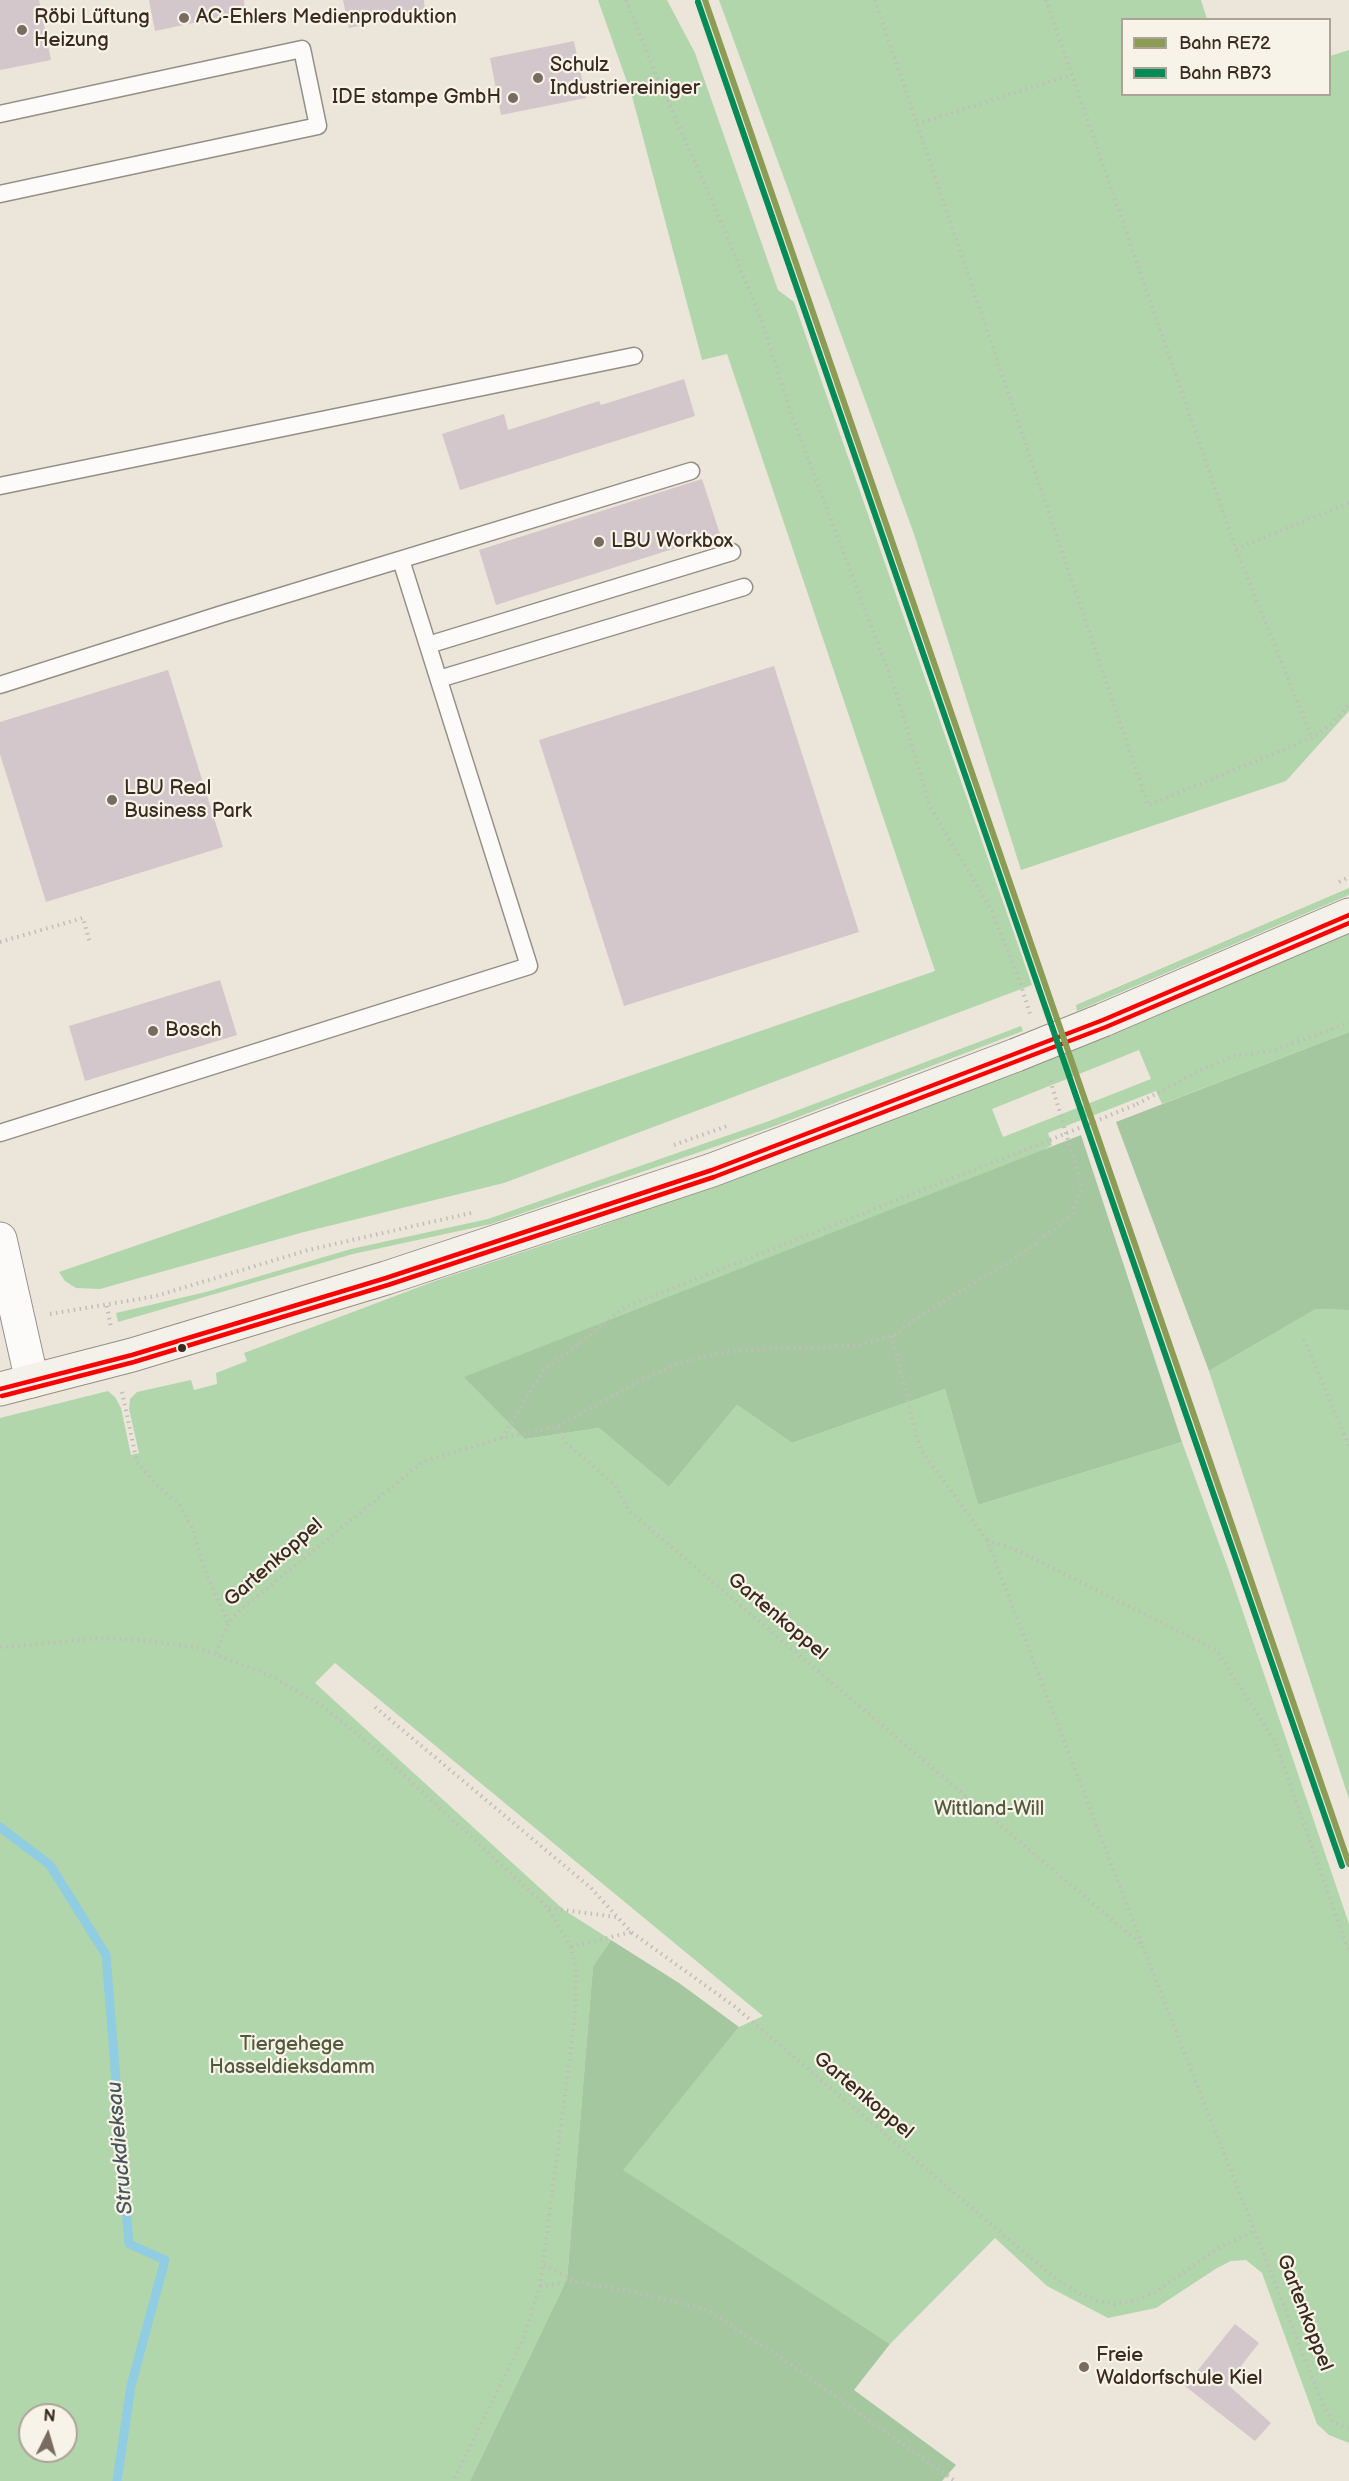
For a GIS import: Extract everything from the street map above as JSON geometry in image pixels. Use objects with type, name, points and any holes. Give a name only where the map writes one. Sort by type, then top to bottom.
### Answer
[{"type":"main road","points":[[0,1389],[132,1355],[386,1278],[678,1181],[1016,1055],[1349,915]]},
{"type":"street","points":[[0,1239],[32,1381]]},
{"type":"lane","points":[[0,114],[302,49],[318,126],[0,194]]},
{"type":"lane","points":[[0,486],[634,356]]},
{"type":"lane","points":[[0,685],[691,471]]},
{"type":"lane","points":[[428,645],[732,552]]},
{"type":"lane","points":[[0,1133],[529,966],[401,560]]},
{"type":"lane","points":[[439,679],[744,587]]},
{"type":"path","points":[[626,0],[758,311],[793,419],[895,689],[930,807],[990,908],[1020,982],[1030,1016]]},
{"type":"path","points":[[875,0],[1148,805],[1312,738],[1333,723],[1349,704]]},
{"type":"path","points":[[1046,0],[1236,549],[1312,738]]},
{"type":"path","points":[[917,123],[1071,75]]},
{"type":"path","points":[[1236,549],[1349,503]]},
{"type":"path","points":[[0,942],[83,918],[90,943]]},
{"type":"path","points":[[502,1438],[543,1371],[625,1307],[1050,1140],[1137,1104],[1203,1069],[1234,1056],[1271,1051],[1349,1023]]},
{"type":"path","points":[[557,1427],[642,1379],[675,1365],[706,1356],[738,1350],[855,1347],[892,1336],[926,1312],[1023,1253],[1072,1214],[1082,1187],[1048,1072]]},
{"type":"path","points":[[665,1148],[731,1125]]},
{"type":"path","points":[[18,1323],[66,1310],[107,1306],[156,1296],[308,1250],[475,1212]]},
{"type":"path","points":[[892,1336],[920,1449],[987,1540],[1142,1945]]},
{"type":"path","points":[[1304,1338],[1349,1446]]},
{"type":"path","name":"Gartenkoppel","points":[[216,1653],[228,1623],[256,1596],[424,1461],[502,1438],[557,1427],[566,1442],[615,1485],[630,1512],[1142,1945],[1323,2405],[1333,2422],[1349,2429]]},
{"type":"path","points":[[137,1462],[160,1488],[179,1504],[193,1529],[204,1568],[228,1623]]},
{"type":"path","points":[[987,1540],[1019,1551],[1216,1650],[1275,1741],[1349,1953]]},
{"type":"path","points":[[0,1647],[103,1638],[196,1647],[271,1676],[324,1707],[347,1725],[548,1908],[572,1947],[576,1969],[575,2017],[540,2286],[523,2339],[453,2481]]},
{"type":"path","name":"Gartenkoppel","points":[[375,1707],[591,1888],[631,1932],[734,2006],[1051,2275],[1080,2294],[1097,2301],[1115,2304],[1134,2301],[1154,2294],[1220,2247],[1256,2230]]},
{"type":"path","points":[[548,1908],[618,1917]]},
{"type":"path","points":[[572,1947],[631,1932]]},
{"type":"path","points":[[544,2265],[577,2282]]},
{"type":"path","points":[[540,2286],[577,2282],[625,2290],[708,2310],[790,2364],[955,2481]]},
{"type":"green space","points":[[598,0],[667,0],[695,53],[778,290],[794,302],[1032,985],[504,1183],[304,1232],[100,1289],[76,1288],[65,1281],[59,1272],[935,971],[727,354],[702,360],[632,96]]},
{"type":"green space","points":[[719,0],[1201,0],[1207,18],[1121,18],[1121,96],[1331,96],[1331,56],[1349,50],[1349,711],[1286,781],[1021,870],[914,534]]},
{"type":"green space","points":[[1349,888],[1349,895],[1077,1011],[1076,1005]]},
{"type":"green space","points":[[1349,933],[1349,1032],[1162,1104],[1156,1091],[1048,1133],[1052,1145],[525,1439],[599,1428],[669,1487],[737,1405],[792,1443],[945,1389],[978,1505],[1182,1442],[1229,1571],[1349,1924],[1349,2443],[1329,2435],[1317,2424],[1262,2273],[1246,2260],[1231,2261],[1217,2268],[1156,2308],[1108,2318],[1047,2286],[995,2238],[890,2344],[622,2170],[739,2027],[763,2016],[335,1663],[315,1683],[564,1910],[611,1940],[593,1968],[567,2279],[470,2481],[0,2481],[0,1418],[108,1391],[115,1397],[121,1408],[131,1455],[139,1453],[129,1409],[130,1399],[137,1392],[191,1380],[194,1390],[217,1384],[216,1373],[247,1361],[244,1353],[435,1281],[592,1229],[795,1156],[1109,1036]],"holes":[[[1139,1050],[1151,1079],[1003,1137],[992,1109]]]},
{"type":"green space","points":[[1021,1026],[1023,1031],[772,1127],[491,1224],[353,1254],[118,1322],[116,1313],[206,1292],[351,1249],[488,1219],[769,1121]]},
{"type":"green space","points":[[1349,1032],[1349,1310],[1316,1309],[1209,1371],[1116,1122]]},
{"type":"green space","points":[[1081,1135],[1182,1442],[978,1505],[945,1389],[792,1443],[737,1405],[669,1487],[599,1428],[525,1439],[464,1377]]},
{"type":"green space","points":[[1316,1309],[1349,1310],[1349,1799],[1209,1371]]},
{"type":"green space","points":[[611,1940],[679,1983],[739,2027],[623,2170],[890,2344],[854,2390],[956,2465],[942,2481],[470,2481],[567,2279],[593,1967]]},
{"type":"building","name":"Röbi Lüftung Heizung","points":[[0,0],[39,0],[51,60],[0,70]]},
{"type":"building","name":"AC-Ehlers Medienproduktion","points":[[149,0],[244,0],[245,12],[155,31]]},
{"type":"building","points":[[343,0],[424,0],[425,12],[349,28]]},
{"type":"building","name":"Schulz Industriereiniger","points":[[574,41],[586,98],[501,115],[490,58]]},
{"type":"building","points":[[684,379],[695,416],[460,490],[442,434],[504,414],[508,430],[599,401],[601,405]]},
{"type":"building","name":"LBU Workbox","points":[[702,479],[720,534],[496,605],[479,550]]},
{"type":"building","points":[[774,666],[859,932],[624,1006],[539,740]]},
{"type":"building","name":"LBU Real Business Park","points":[[168,670],[223,847],[46,902],[0,754],[0,722]]},
{"type":"building","name":"Bosch","points":[[220,980],[237,1035],[85,1081],[69,1026]]},
{"type":"building","points":[[1235,2324],[1259,2343],[1227,2384],[1271,2423],[1255,2441],[1185,2386]]},
{"type":"waterway","name":"Struckdieksau","points":[[0,1827],[50,1865],[106,1955],[129,2244],[165,2260],[131,2386],[117,2481]]},
{"type":"rail line","name":"RE72","points":[[705,0],[1349,1864]]},
{"type":"rail line","name":"RB73","points":[[698,2],[1342,1866]]},
{"type":"transit line","points":[[0,1389],[132,1355],[386,1278],[712,1170],[1103,1020],[1349,915]]},
{"type":"transit line","points":[[2,1396],[134,1362],[388,1285],[714,1177],[1106,1027],[1349,923]]},
{"type":"place","name":"AC-Ehlers Medienproduktion","points":[[184,18]]},
{"type":"place","name":"Röbi Lüftung Heizung","points":[[22,30]]},
{"type":"place","name":"Schulz Industriereiniger","points":[[538,78]]},
{"type":"place","name":"IDE stampe GmbH","points":[[513,98]]},
{"type":"place","name":"LBU Workbox","points":[[599,542]]},
{"type":"place","name":"LBU Real Business Park","points":[[112,800]]},
{"type":"place","name":"Bosch","points":[[153,1031]]},
{"type":"place","name":"Freie Waldorfschule Kiel","points":[[1084,2367]]},
{"type":"park label","name":"Wittland-Will","points":[[989,1810]]},
{"type":"park label","name":"Tiergehege Hasseldieksdamm","points":[[292,2056]]}]
